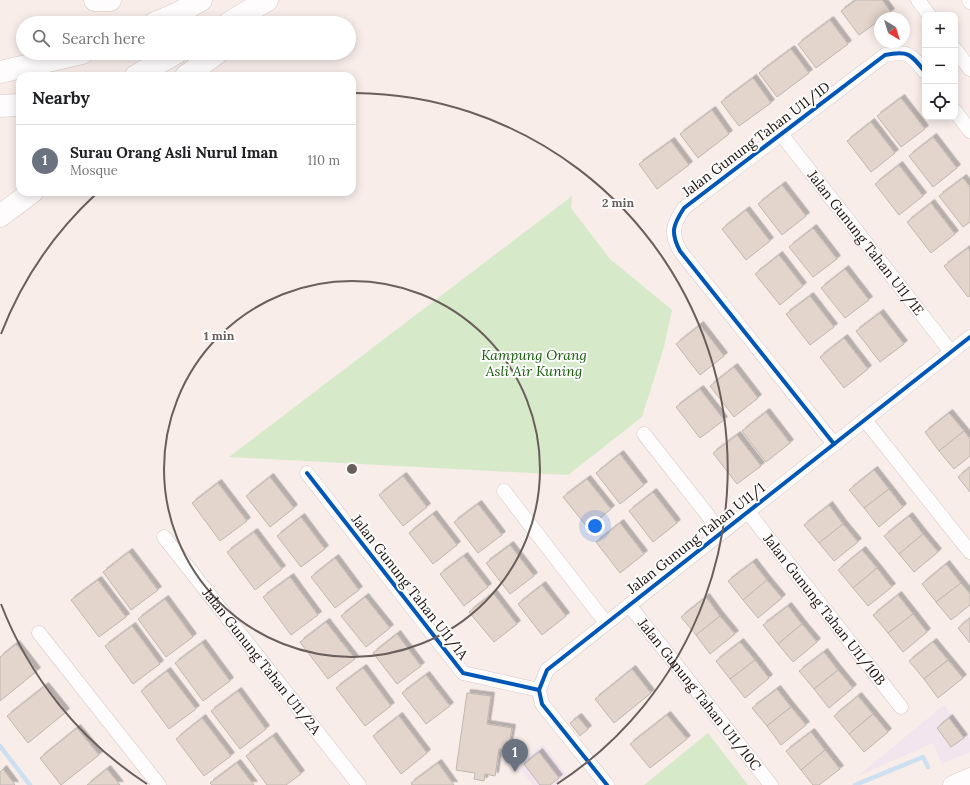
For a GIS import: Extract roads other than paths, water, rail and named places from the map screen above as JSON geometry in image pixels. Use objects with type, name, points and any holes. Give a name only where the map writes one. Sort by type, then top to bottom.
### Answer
[{"type":"highway","points":[[96,0],[110,0]]},
{"type":"highway","points":[[172,16],[201,0]]},
{"type":"highway","points":[[241,16],[268,0]]},
{"type":"highway","points":[[260,16],[277,0]]},
{"type":"highway","points":[[0,72],[52,60]]},
{"type":"highway","points":[[143,72],[164,60]]},
{"type":"highway","points":[[191,72],[208,60]]},
{"type":"highway","points":[[0,106],[16,105]]},
{"type":"highway","points":[[0,216],[27,196]]},
{"type":"street","points":[[918,0],[927,12]]},
{"type":"street","name":"Jalan Gunung Tahan U11/1D","points":[[834,444],[680,251],[673,238],[676,220],[684,208],[885,55],[899,52],[913,56],[922,68]]},
{"type":"street","points":[[958,53],[970,69]]},
{"type":"street","points":[[958,115],[970,131]]},
{"type":"street","name":"Jalan Gunung Tahan U11/1E","points":[[781,134],[952,352]]},
{"type":"street","name":"Jalan Gunung Tahan U11/1","points":[[539,690],[547,670],[970,337]]},
{"type":"street","points":[[865,420],[970,552]]},
{"type":"street","points":[[644,434],[721,532]]},
{"type":"street","name":"Jalan Gunung Tahan U11/1A","points":[[307,473],[463,673],[539,690]]},
{"type":"street","points":[[504,491],[606,623]]},
{"type":"street","name":"Jalan Gunung Tahan U11/10B","points":[[748,512],[901,707]]},
{"type":"street","name":"Jalan Gunung Tahan U11/2A","points":[[164,538],[359,785]]},
{"type":"street","name":"Jalan Gunung Tahan U11/10C","points":[[629,605],[771,785]]},
{"type":"street","points":[[39,633],[159,785]]},
{"type":"street","points":[[539,690],[542,704],[607,785]]},
{"type":"street","points":[[952,785],[970,778]]},
{"type":"waterway","points":[[0,746],[30,785]]},
{"type":"waterway","points":[[855,785],[923,757],[928,767]]},
{"type":"place","name":"Surau Orang Asli Nurul Iman","points":[[515,772]]},
{"type":"park label","name":"Kampung Orang Asli Air Kuning","points":[[534,364]]}]
